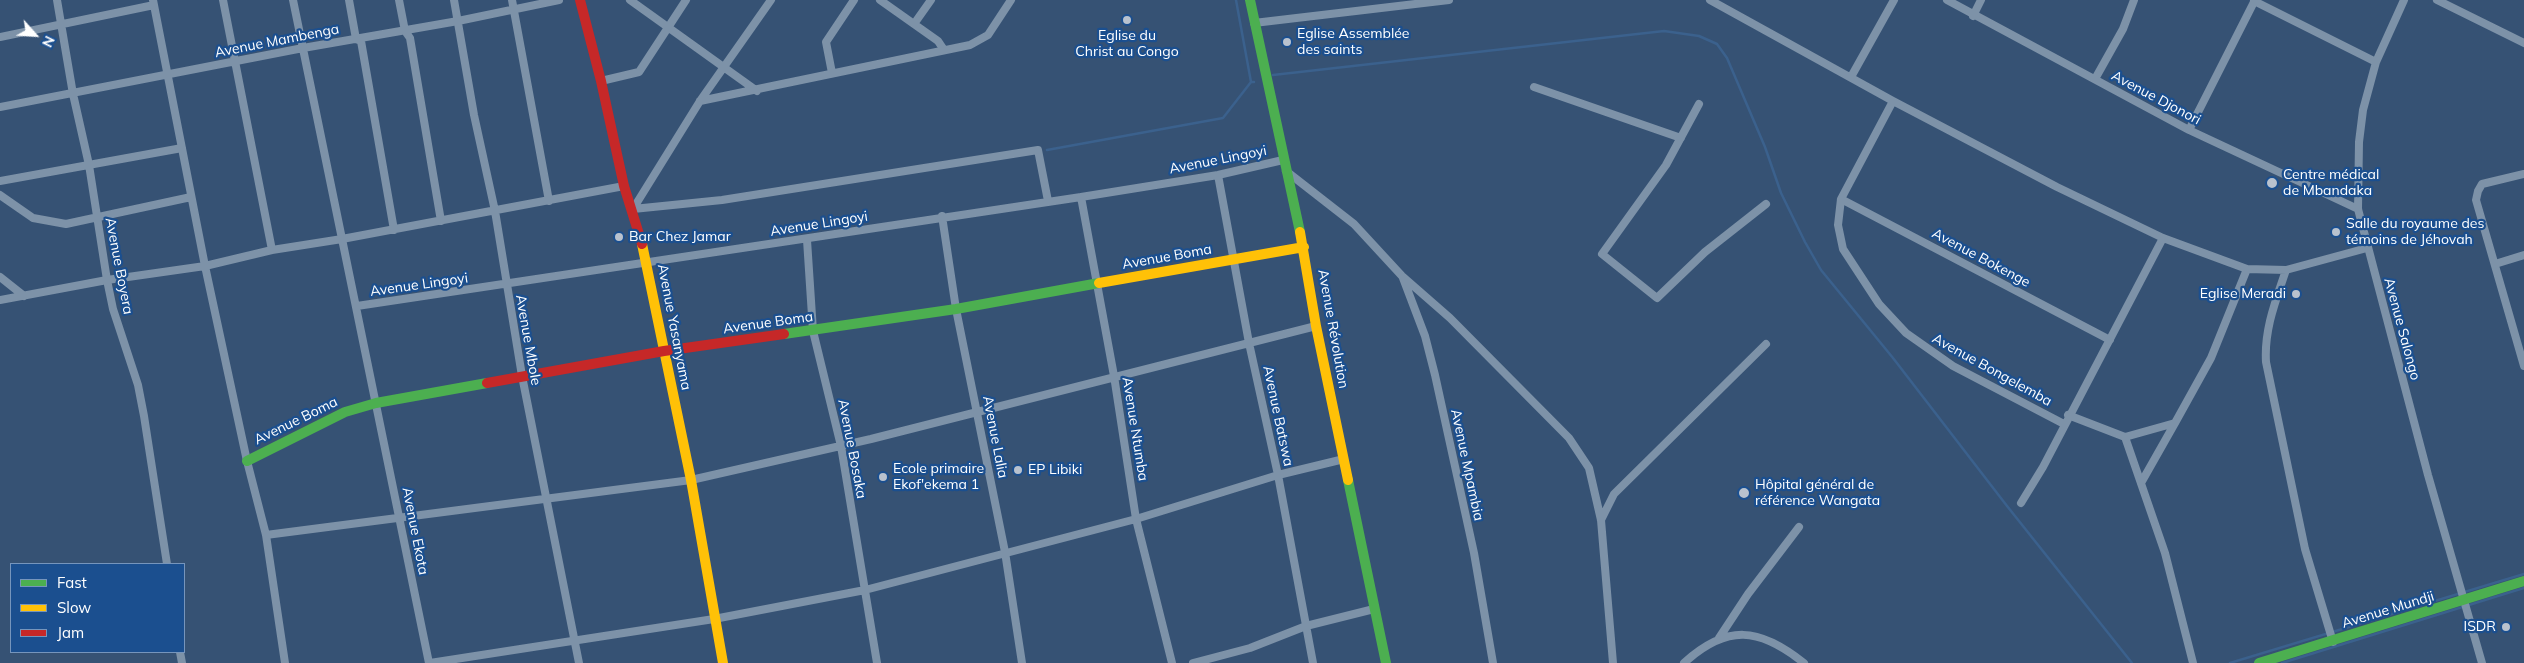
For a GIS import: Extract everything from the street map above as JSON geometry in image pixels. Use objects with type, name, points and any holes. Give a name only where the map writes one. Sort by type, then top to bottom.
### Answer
[{"type":"street","name":"Avenue Boyera","points":[[57,0],[73,94],[89,165],[107,280],[114,309],[138,384],[167,563]]},
{"type":"street","points":[[223,0],[272,250]]},
{"type":"street","name":"Avenue Ekota","points":[[293,0],[430,663]]},
{"type":"street","points":[[349,0],[356,39],[361,41],[394,230]]},
{"type":"street","points":[[399,0],[404,31],[410,38],[441,221]]},
{"type":"street","name":"Avenue Mbole","points":[[454,0],[474,115],[495,211],[522,376],[579,663]]},
{"type":"street","points":[[512,0],[549,201]]},
{"type":"street","name":"Avenue Mambenga","points":[[0,107],[303,48],[458,21],[559,0]]},
{"type":"street","name":"Avenue Yasanyama","points":[[580,0],[601,82],[624,186],[634,209],[647,262],[691,480],[723,663]]},
{"type":"street","points":[[630,0],[756,91]]},
{"type":"street","points":[[601,82],[639,72],[686,0]]},
{"type":"street","points":[[634,209],[700,101],[771,0]]},
{"type":"street","points":[[832,73],[826,42],[854,0]]},
{"type":"street","points":[[880,0],[938,41],[944,50]]},
{"type":"street","points":[[914,24],[930,0]]},
{"type":"street","points":[[700,101],[756,91],[978,42],[988,35],[1011,0]]},
{"type":"street","name":"Avenue Révolution","points":[[1250,0],[1304,247],[1316,326],[1386,663]]},
{"type":"street","points":[[1254,23],[1449,0]]},
{"type":"street","points":[[1712,0],[1893,101],[2066,191],[2163,238],[2247,269],[2286,270],[2367,248]]},
{"type":"street","points":[[1851,77],[1894,0]]},
{"type":"street","name":"Avenue Djonori","points":[[1947,0],[1973,16],[2189,130],[2358,209]]},
{"type":"street","points":[[1973,16],[1981,0]]},
{"type":"street","points":[[2095,79],[2123,29],[2134,0]]},
{"type":"street","name":"Avenue Salongo","points":[[2404,0],[2376,62],[2363,110],[2359,142],[2358,209],[2367,248],[2482,663]]},
{"type":"street","points":[[2438,0],[2524,44]]},
{"type":"street","points":[[2189,130],[2255,1],[2376,62]]},
{"type":"street","points":[[0,37],[153,3],[204,266],[247,461],[266,535],[285,663]]},
{"type":"street","points":[[1534,87],[1681,138]]},
{"type":"street","name":"Avenue Bongelemba","points":[[1893,101],[1841,199],[1838,225],[1842,250],[1879,304],[1906,333],[1953,366],[2064,424]]},
{"type":"street","points":[[1699,104],[1666,164],[1602,252],[1657,298],[1704,252],[1766,204]]},
{"type":"street","points":[[0,182],[182,148]]},
{"type":"street","points":[[634,209],[722,200],[1038,150],[1048,201]]},
{"type":"street","points":[[1285,166],[1354,224],[1402,276],[1450,318],[1569,438],[1589,468],[1601,520],[1613,663]]},
{"type":"street","name":"Avenue Lingoyi","points":[[357,306],[807,240],[942,216],[1285,166]]},
{"type":"street","points":[[2524,174],[2482,184],[2476,200],[2524,366]]},
{"type":"street","name":"Avenue Batswa","points":[[1218,175],[1249,343],[1278,475],[1314,663]]},
{"type":"street","points":[[0,300],[107,280],[204,266],[272,250],[394,230],[624,186]]},
{"type":"street","points":[[0,196],[33,218],[66,224],[191,196]]},
{"type":"street","name":"Avenue Ntumba","points":[[1081,197],[1095,284],[1114,376],[1136,519],[1172,663]]},
{"type":"street","name":"Avenue Bokenge","points":[[1841,199],[2110,340]]},
{"type":"street","name":"Avenue Lalia","points":[[942,216],[956,309],[1006,552],[1022,663]]},
{"type":"street","points":[[2021,502],[2043,467],[2068,415],[2110,340],[2163,238]]},
{"type":"street","name":"Avenue Bosaka","points":[[807,240],[813,331],[841,446],[877,663]]},
{"type":"street","name":"Avenue Boma","points":[[247,461],[344,412],[376,403],[664,351],[956,309],[1304,247]]},
{"type":"street","points":[[2494,264],[2524,255]]},
{"type":"street","points":[[2141,483],[2211,358],[2247,269]]},
{"type":"street","points":[[2286,270],[2268,325],[2265,345],[2266,362],[2305,549],[2333,642]]},
{"type":"street","name":"Avenue Mpambia","points":[[1402,276],[1425,336],[1435,374],[1474,553],[1492,663]]},
{"type":"street","points":[[0,277],[24,296]]},
{"type":"street","points":[[266,535],[400,520],[691,480],[841,446],[1316,326]]},
{"type":"street","points":[[1601,520],[1614,494],[1766,344]]},
{"type":"street","points":[[2068,415],[2125,437],[2175,423]]},
{"type":"street","points":[[2125,437],[2165,553],[2194,663]]},
{"type":"street","points":[[430,663],[714,618],[865,590],[1136,519],[1278,475],[1344,459]]},
{"type":"street","points":[[1719,638],[1748,594],[1799,527]]},
{"type":"street","name":"Avenue Mundji","points":[[2259,663],[2333,642],[2524,581]]},
{"type":"street","points":[[1193,663],[1250,648],[1306,626],[1374,609]]},
{"type":"street","points":[[1684,663],[1703,646],[1719,638],[1739,634],[1758,638],[1778,646],[1804,663]]},
{"type":"waterway","points":[[1236,0],[1251,82],[1254,82]]},
{"type":"waterway","points":[[1273,75],[1664,31],[1699,36],[1717,44],[1727,58],[1765,147],[1781,193],[1821,270],[1893,358],[2007,506],[2132,663]]},
{"type":"waterway","points":[[1047,150],[1223,118],[1251,82]]},
{"type":"waterway","points":[[2230,663],[2524,574]]},
{"type":"waterway","points":[[2282,663],[2524,588]]},
{"type":"traffic: fast","points":[[1250,0],[1300,232]]},
{"type":"traffic: fast","points":[[784,334],[956,309],[1099,283]]},
{"type":"traffic: fast","points":[[247,461],[345,412],[376,403],[487,383]]},
{"type":"traffic: fast","points":[[1348,480],[1386,663]]},
{"type":"traffic: fast","points":[[2259,663],[2524,581]]},
{"type":"traffic: slow","points":[[1300,232],[1316,326],[1348,480]]},
{"type":"traffic: slow","points":[[642,244],[691,480],[723,663]]},
{"type":"traffic: slow","points":[[1099,283],[1304,247]]},
{"type":"traffic: jam","points":[[580,0],[601,81],[624,186],[642,244]]},
{"type":"traffic: jam","points":[[487,383],[664,351],[784,334]]},
{"type":"place","name":"Eglise du Christ au Congo","points":[[1127,20]]},
{"type":"place","name":"Eglise Assemblée des saints","points":[[1287,42]]},
{"type":"place","name":"Centre médical de Mbandaka","points":[[2272,183]]},
{"type":"place","name":"Salle du royaume des témoins de Jéhovah","points":[[2336,232]]},
{"type":"place","name":"Bar Chez Jamar","points":[[619,237]]},
{"type":"place","name":"Eglise Meradi","points":[[2296,294]]},
{"type":"place","name":"EP Libiki","points":[[1018,470]]},
{"type":"place","name":"Ecole primaire Ekof'ekema 1","points":[[883,477]]},
{"type":"place","name":"Hôpital général de référence Wangata","points":[[1744,493]]},
{"type":"place","name":"ISDR","points":[[2506,627]]}]
